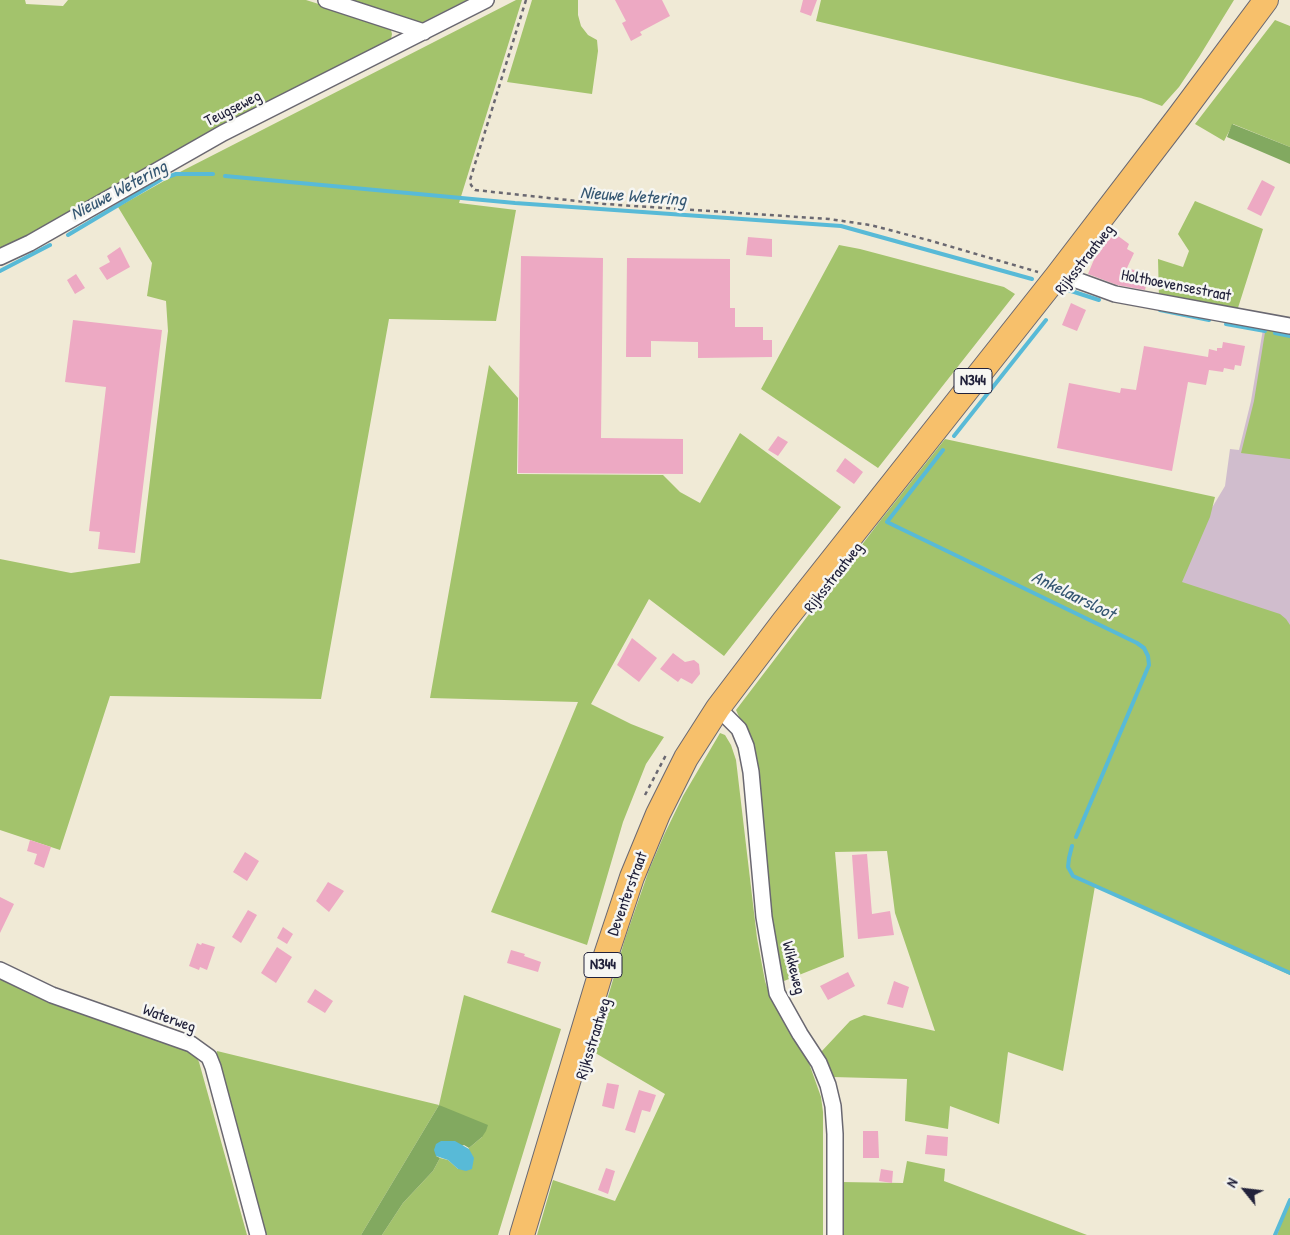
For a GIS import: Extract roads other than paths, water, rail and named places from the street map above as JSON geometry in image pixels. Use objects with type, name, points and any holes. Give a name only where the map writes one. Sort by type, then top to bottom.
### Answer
[{"type":"main road","name":"Rijksstraatweg","points":[[1226,54],[1255,0]]},
{"type":"main road","name":"Rijksstraatweg","points":[[718,708],[784,621],[1057,276],[1266,0]]},
{"type":"main road","name":"Deventerstraat","points":[[522,1235],[606,955],[632,877],[662,806],[686,758],[718,708]]},
{"type":"street","points":[[326,0],[424,32]]},
{"type":"street","name":"Teugseweg","points":[[0,257],[30,243],[223,133],[486,0]]},
{"type":"street","name":"Holthoevensestraat","points":[[1057,276],[1071,278],[1116,294],[1290,326]]},
{"type":"street","name":"Wikkeweg","points":[[718,708],[739,729],[746,746],[751,772],[764,917],[777,993],[819,1063],[828,1085],[833,1106],[836,1235]]},
{"type":"street","name":"Waterweg","points":[[0,970],[52,996],[191,1044],[209,1056],[258,1235]]},
{"type":"water","points":[[441,1141],[455,1141],[469,1149],[474,1158],[472,1169],[466,1171],[458,1169],[448,1160],[436,1156],[434,1150],[436,1144]]},
{"type":"waterway","name":"Nieuwe Wetering","points":[[68,235],[162,179],[176,174],[213,174]]},
{"type":"waterway","name":"Nieuwe Wetering","points":[[225,176],[515,203],[841,226],[1032,279]]},
{"type":"waterway","name":"Nieuwe Wetering","points":[[0,271],[50,245]]},
{"type":"waterway","name":"Nieuwe Wetering","points":[[1065,289],[1099,300]]},
{"type":"waterway","name":"Nieuwe Wetering","points":[[1160,310],[1209,320]]},
{"type":"waterway","name":"Ankelaarsloot","points":[[954,436],[1046,320]]},
{"type":"waterway","name":"Nieuwe Wetering","points":[[1226,324],[1265,331]]},
{"type":"waterway","name":"Nieuwe Wetering","points":[[1275,333],[1290,336]]},
{"type":"waterway","name":"Ankelaarsloot","points":[[943,450],[887,522],[1137,643],[1144,648],[1148,656],[1149,665],[1076,837]]},
{"type":"waterway","name":"Ankelaarsloot","points":[[1072,846],[1068,867],[1073,876],[1290,973]]},
{"type":"waterway","name":"Ankelaarsloot","points":[[1275,1235],[1290,1200]]}]
